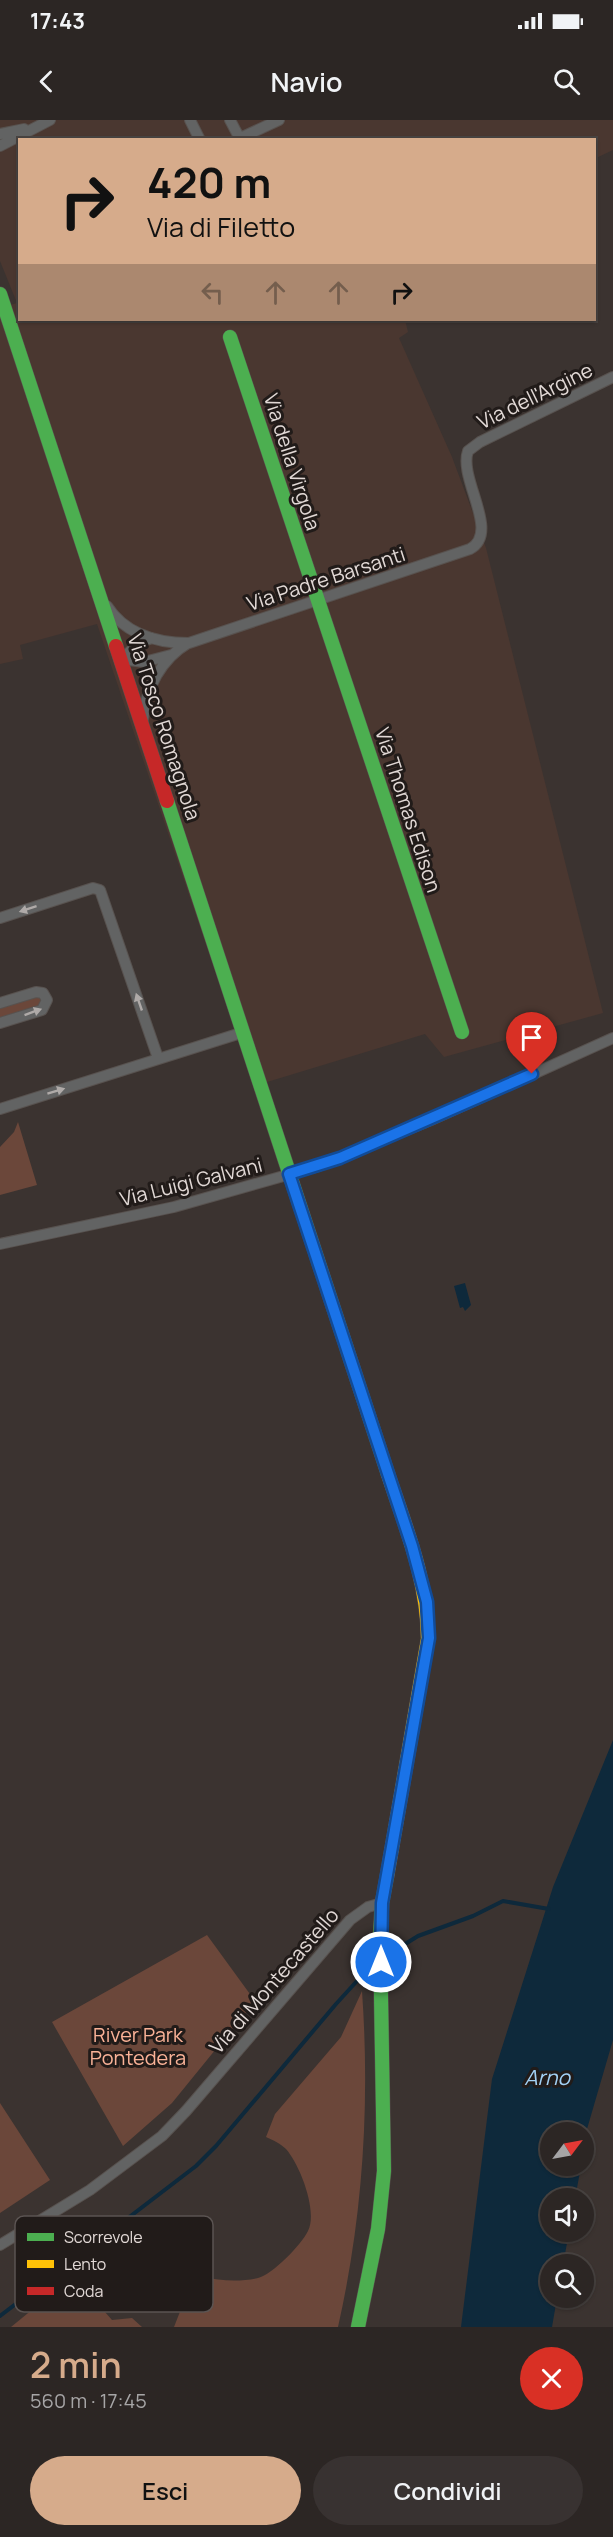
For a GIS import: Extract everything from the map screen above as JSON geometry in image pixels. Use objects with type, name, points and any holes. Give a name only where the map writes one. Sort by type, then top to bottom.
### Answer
[{"type":"main road","name":"Via Tosco Romagnola","points":[[0,294],[244,1032],[414,1554],[427,1602],[428,1653],[382,1903],[380,1937],[384,2171],[378,2229],[358,2327]]},
{"type":"main road","name":"Via della Virgola","points":[[230,337],[317,600]]},
{"type":"main road","name":"Via Thomas Edison","points":[[317,600],[462,1032]]},
{"type":"street","points":[[0,146],[50,120]]},
{"type":"street","points":[[190,120],[199,138]]},
{"type":"street","points":[[230,120],[238,138]]},
{"type":"street","points":[[240,138],[279,120]]},
{"type":"street","points":[[0,134],[36,127]]},
{"type":"street","name":"Via dell'Argine","points":[[474,547],[481,538],[482,529],[465,466],[468,451],[480,442],[613,377]]},
{"type":"street","name":"Via Padre Barsanti","points":[[122,659],[150,662],[171,655],[189,643],[474,547]]},
{"type":"street","name":"Via Padre Barsanti","points":[[101,596],[110,611],[122,624],[134,631],[152,638],[189,643]]},
{"type":"street","points":[[122,659],[140,642],[152,638]]},
{"type":"street","name":"Via Padre Barsanti","points":[[143,724],[146,702],[154,679],[171,655]]},
{"type":"street","points":[[0,918],[73,894],[98,889],[103,896],[158,1058]]},
{"type":"street","points":[[0,1003],[36,992],[43,993],[46,999],[42,1010],[0,1023]]},
{"type":"street","points":[[0,1109],[244,1032]]},
{"type":"street","name":"Via Luigi Galvani","points":[[0,1244],[190,1203],[340,1158],[613,1038]]},
{"type":"street","name":"Via di Montecastello","points":[[47,2216],[90,2190],[155,2142],[186,2111],[350,1920],[368,1907],[382,1903]]},
{"type":"street","name":"Via di Montecastello","points":[[0,2245],[15,2236]]},
{"type":"shaded area","points":[[0,120],[613,120],[613,150],[596,158],[596,138],[18,138],[18,321],[405,321],[408,332],[399,338],[452,457],[486,548],[603,1013],[444,1057],[425,1034],[254,1086],[97,624],[20,645],[23,659],[0,664],[0,308],[17,303],[0,261],[0,147],[8,137],[0,135]]},
{"type":"green space","points":[[39,996],[42,998],[40,1006],[0,1019],[0,1008]]},
{"type":"green space","points":[[18,1122],[37,1185],[0,1195],[0,1147],[14,1132]]},
{"type":"green space","name":"River Park Pontedera","points":[[207,1935],[255,2001],[172,2103],[123,2146],[52,2022]]},
{"type":"green space","points":[[362,1991],[365,2118],[359,2202],[347,2285],[338,2327],[174,2327],[180,2312],[213,2312],[213,2278],[238,2280],[258,2278],[264,2275],[286,2258],[308,2231],[311,2212],[302,2177],[286,2149],[266,2137],[275,2114],[341,2037]]},
{"type":"green space","points":[[0,2103],[50,2180],[0,2213]]},
{"type":"green space","points":[[29,2312],[105,2312],[112,2320],[132,2318],[142,2327],[11,2327]]},
{"type":"water","points":[[465,1283],[471,1305],[465,1311],[463,1307],[460,1308],[454,1286]]},
{"type":"water","name":"Arno","points":[[613,1740],[613,2040],[589,2122],[540,2122],[540,2176],[579,2176],[577,2188],[540,2188],[540,2242],[567,2242],[565,2254],[540,2254],[540,2308],[555,2308],[552,2327],[461,2327],[492,2079],[553,1887]]},
{"type":"waterway","points":[[394,1951],[418,1936],[473,1916],[503,1901],[549,1909]]},
{"type":"waterway","points":[[131,2216],[196,2166],[216,2146],[367,1970]]},
{"type":"waterway","points":[[0,2316],[15,2305]]},
{"type":"traffic: fast","points":[[0,294],[116,646]]},
{"type":"traffic: fast","points":[[230,337],[462,1032]]},
{"type":"traffic: fast","points":[[167,801],[388,1474]]},
{"type":"traffic: fast","points":[[358,2327],[378,2229],[384,2171],[380,1937],[382,1903],[387,1876]]},
{"type":"traffic: slow","points":[[387,1876],[428,1639],[420,1576],[388,1474]]},
{"type":"traffic: jam","points":[[116,646],[167,801]]},
{"type":"route","points":[[381,1962],[382,1903],[428,1653],[427,1602],[412,1546],[289,1174],[340,1158],[532,1074]]}]
